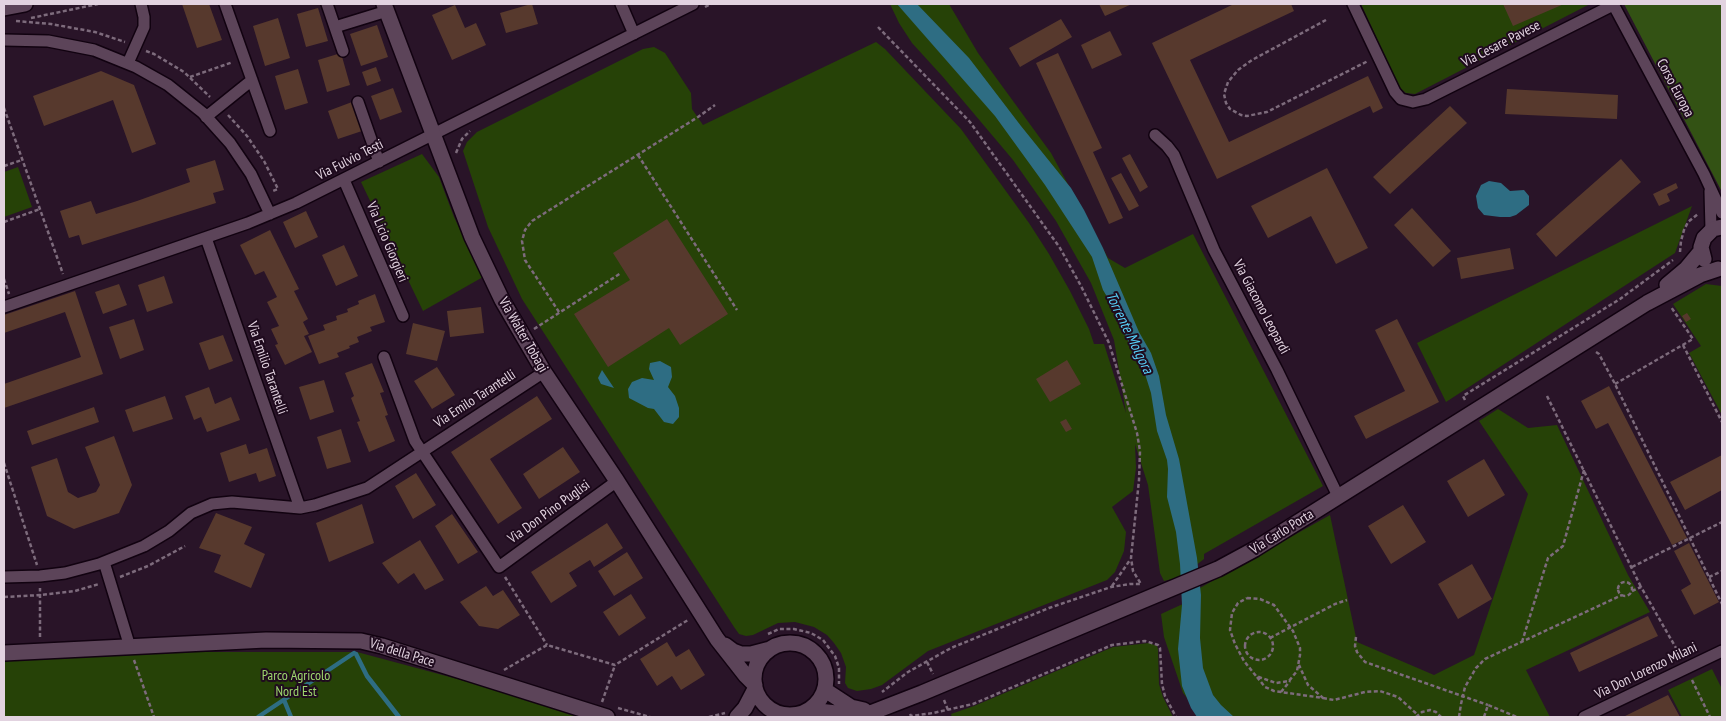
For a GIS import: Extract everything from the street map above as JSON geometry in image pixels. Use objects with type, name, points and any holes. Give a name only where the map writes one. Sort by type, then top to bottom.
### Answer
[{"type":"street","points":[[7,14],[25,4]]},
{"type":"street","points":[[128,63],[144,27],[141,4]]},
{"type":"street","points":[[225,4],[270,131]]},
{"type":"street","points":[[327,4],[343,51]]},
{"type":"street","points":[[621,4],[634,34]]},
{"type":"street","points":[[1353,4],[1378,56]]},
{"type":"street","name":"Via Cesare Pavese","points":[[1378,56],[1393,87],[1402,99],[1412,102],[1426,99],[1613,4]]},
{"type":"street","name":"Corso Europa","points":[[1613,4],[1700,166],[1722,213]]},
{"type":"street","name":"Via Fulvio Testi","points":[[4,307],[206,238],[270,214],[344,180],[634,34],[698,6]]},
{"type":"street","points":[[335,27],[385,7]]},
{"type":"street","name":"Via Walter Tobagi","points":[[385,7],[472,237],[488,272],[529,332],[544,372],[617,481],[717,638],[755,687]]},
{"type":"street","points":[[4,40],[38,40],[94,50],[128,63],[168,85],[191,102],[230,143],[246,166],[270,214]]},
{"type":"street","points":[[206,117],[252,80]]},
{"type":"street","points":[[358,102],[379,162]]},
{"type":"street","name":"Via Giacomo Leopardi","points":[[1155,135],[1174,155],[1214,250],[1277,370],[1338,496]]},
{"type":"street","name":"Via Licio Giorgieri","points":[[344,180],[403,316]]},
{"type":"street","name":"Corso Europa","points":[[1709,187],[1716,228]]},
{"type":"street","name":"Via Carlo Porta","points":[[1647,303],[1686,270],[1701,251],[1703,239],[1716,228]]},
{"type":"street","name":"Via Emilio Tarantelli","points":[[206,238],[300,508]]},
{"type":"street","points":[[1701,251],[1707,262],[1720,269]]},
{"type":"street","name":"Via Carlo Porta","points":[[810,710],[831,715],[861,715],[888,707],[1218,569],[1255,549],[1647,303],[1700,275],[1720,269]]},
{"type":"street","points":[[384,357],[410,432],[499,567]]},
{"type":"street","name":"Via Emilo Tarantelli","points":[[4,577],[40,576],[80,570],[104,562],[144,546],[168,531],[191,513],[212,504],[227,502],[300,508],[367,488],[544,372]]},
{"type":"street","name":"Via Don Pino Puglisi","points":[[499,567],[617,481]]},
{"type":"street","points":[[104,562],[130,648]]},
{"type":"street","name":"Via Walter Tobagi","points":[[717,638],[738,653],[751,654],[768,642]]},
{"type":"street","name":"Via della Pace","points":[[4,653],[266,640],[361,641],[607,717]]},
{"type":"street","points":[[734,714],[744,710],[755,687],[757,666],[768,642],[791,643],[811,650],[820,658],[827,678],[825,690],[819,702],[810,710],[796,715],[771,715],[755,687]]},
{"type":"street","name":"Via Don Lorenzo Milani","points":[[1584,717],[1722,651]]},
{"type":"street","name":"Via Carlo Porta","points":[[825,690],[842,702],[857,709],[866,710],[888,707]]},
{"type":"path","points":[[7,14],[34,17],[98,4]]},
{"type":"path","points":[[698,6],[711,4]]},
{"type":"path","points":[[1326,20],[1252,60],[1238,70],[1228,82],[1224,94],[1230,109],[1240,115],[1247,116],[1267,112],[1378,56]]},
{"type":"path","points":[[878,27],[953,102],[982,136],[1060,248],[1100,324],[1113,356],[1139,444],[1140,480],[1131,558],[1133,571],[1141,584],[1111,587],[1049,608],[951,648],[908,672],[880,693]]},
{"type":"path","points":[[190,77],[244,58]]},
{"type":"path","points":[[559,312],[525,260],[522,241],[525,230],[532,221],[715,105]]},
{"type":"path","points":[[4,108],[67,285]]},
{"type":"path","points":[[457,158],[456,150],[462,138],[473,128]]},
{"type":"path","points":[[638,155],[737,310]]},
{"type":"path","points":[[4,166],[22,160]]},
{"type":"path","points":[[4,222],[40,209]]},
{"type":"path","points":[[529,332],[621,273]]},
{"type":"path","points":[[1614,384],[1693,340],[1668,302]]},
{"type":"path","points":[[529,332],[530,321]]},
{"type":"path","points":[[1582,344],[1599,354],[1722,604]]},
{"type":"path","points":[[1683,345],[1722,422]]},
{"type":"path","points":[[1547,396],[1641,587],[1676,648]]},
{"type":"path","points":[[4,463],[40,576],[40,639]]},
{"type":"path","points":[[1522,642],[1548,558],[1563,546],[1584,470]]},
{"type":"path","points":[[1631,567],[1722,522]]},
{"type":"path","points":[[1111,587],[1122,574],[1131,558]]},
{"type":"path","points":[[499,567],[547,645],[615,666]]},
{"type":"path","points":[[1710,577],[1722,570]]},
{"type":"path","points":[[1622,595],[1618,589],[1622,583],[1630,584],[1632,591]]},
{"type":"path","points":[[1459,717],[1462,696],[1472,673],[1485,659],[1622,595],[1628,596],[1632,591],[1641,587]]},
{"type":"path","points":[[1280,692],[1296,674],[1299,665],[1300,649],[1291,628],[1281,612],[1271,604],[1255,598],[1242,600],[1234,609],[1230,628],[1232,637],[1240,653],[1266,688],[1280,692],[1334,700],[1365,692],[1385,692],[1398,697],[1417,716],[1424,711],[1430,710],[1436,712],[1441,717]]},
{"type":"path","points":[[1270,638],[1335,604],[1347,600]]},
{"type":"path","points":[[602,702],[615,666],[700,612]]},
{"type":"path","points":[[768,642],[779,630],[794,629],[811,633],[823,640],[835,656],[839,668],[841,689]]},
{"type":"path","points":[[1262,633],[1270,638],[1272,650],[1265,659],[1253,659],[1248,655],[1246,640],[1252,634],[1262,633]]},
{"type":"path","points":[[1356,637],[1357,652],[1365,662],[1517,717]]},
{"type":"path","points":[[911,716],[973,704],[1112,645],[1149,641],[1158,645],[1163,690],[1176,717]]},
{"type":"path","points":[[503,671],[547,645]]},
{"type":"path","points":[[130,648],[154,717]]},
{"type":"path","points":[[1240,653],[1246,650]]},
{"type":"path","points":[[927,662],[933,675]]},
{"type":"path","points":[[1299,665],[1308,685],[1323,698]]},
{"type":"path","points":[[1254,673],[1262,679],[1276,683],[1292,679]]},
{"type":"path","points":[[1690,676],[1710,717]]},
{"type":"path","points":[[942,696],[948,710]]},
{"type":"path","points":[[1484,717],[1488,705]]},
{"type":"path","points":[[709,717],[734,714]]},
{"type":"green space","points":[[890,4],[949,4],[978,53],[1051,153],[1108,258],[1125,268],[1193,234],[1323,486],[1204,554],[1204,559],[1181,577],[1164,581],[1160,573],[1148,485],[1135,444],[1136,468],[1133,491],[1112,507],[1126,532],[1124,551],[1115,572],[1107,580],[928,651],[882,685],[857,691],[848,688],[845,683],[846,667],[841,653],[827,635],[814,627],[795,622],[778,623],[753,635],[739,634],[522,299],[488,227],[463,151],[467,142],[477,132],[643,49],[654,47],[665,53],[691,93],[692,109],[703,125],[876,42],[885,49],[961,129],[1029,223],[1070,291],[1089,329],[1094,344],[1104,344],[1126,413],[1114,340],[1091,283],[1056,221],[1013,160],[912,43]]},
{"type":"green space","points":[[1361,4],[1590,4],[1415,94],[1406,93],[1399,87]]},
{"type":"green space","points":[[1624,4],[1722,4],[1722,192]]},
{"type":"green space","points":[[422,154],[439,177],[454,217],[483,277],[423,311],[361,182]]},
{"type":"green space","points":[[18,167],[32,207],[4,217],[4,172]]},
{"type":"green space","points":[[1692,206],[1675,253],[1446,402],[1417,343]]},
{"type":"green space","points":[[1706,284],[1722,286],[1722,415],[1689,353],[1701,346],[1673,304]]},
{"type":"green space","points":[[1498,409],[1528,428],[1557,425],[1628,575],[1650,612],[1526,670],[1550,717],[1203,717],[1183,693],[1164,637],[1161,614],[1198,597],[1198,589],[1330,515],[1357,642],[1434,675],[1474,655],[1528,494],[1479,421]]},
{"type":"green space","points":[[1149,643],[1157,646],[1158,649],[1159,684],[1173,717],[952,717],[951,714],[1113,647]]},
{"type":"green space","name":"Parco Agricolo Nord Est","points":[[149,652],[357,652],[558,706],[588,717],[4,717],[4,660]]},
{"type":"green space","points":[[1712,669],[1722,689],[1722,717],[1682,717],[1668,690]]},
{"type":"water","name":"Torrente Molgora","points":[[897,4],[917,4],[969,58],[1071,188],[1103,248],[1139,332],[1151,353],[1159,376],[1166,415],[1179,459],[1197,558],[1201,595],[1200,638],[1203,668],[1213,695],[1234,717],[1197,717],[1182,686],[1178,649],[1182,605],[1180,564],[1176,532],[1167,497],[1167,460],[1157,431],[1151,393],[1145,374],[1125,335],[1118,315],[1103,290],[1092,257],[1045,185],[995,116]]},
{"type":"water","points":[[1489,181],[1501,183],[1510,191],[1524,190],[1529,196],[1529,205],[1516,215],[1510,217],[1484,215],[1478,208],[1476,196],[1481,185]]},
{"type":"water","points":[[660,361],[671,367],[672,377],[668,387],[675,396],[679,408],[679,417],[673,424],[664,422],[654,409],[648,408],[629,398],[628,389],[632,382],[642,378],[654,380],[649,369],[650,363]]},
{"type":"water","points":[[602,370],[614,388],[601,384],[598,378]]},
{"type":"building","points":[[182,4],[209,4],[222,40],[197,48]]},
{"type":"building","points":[[532,4],[538,24],[506,33],[500,13]]},
{"type":"building","points":[[1099,4],[1132,4],[1105,16]]},
{"type":"building","points":[[1234,4],[1291,4],[1294,11],[1190,60],[1229,142],[1368,76],[1383,108],[1373,113],[1370,106],[1217,179],[1152,43]]},
{"type":"building","points":[[1503,4],[1564,4],[1513,26]]},
{"type":"building","points":[[455,5],[465,28],[476,23],[486,45],[452,60],[432,15]]},
{"type":"building","points":[[318,8],[328,41],[306,47],[297,14]]},
{"type":"building","points":[[278,18],[290,58],[265,66],[253,26]]},
{"type":"building","points":[[1061,19],[1072,37],[1020,67],[1009,48]]},
{"type":"building","points":[[377,25],[388,57],[361,66],[350,34]]},
{"type":"building","points":[[1110,31],[1122,55],[1092,69],[1081,45]]},
{"type":"building","points":[[341,53],[350,85],[327,92],[318,60]]},
{"type":"building","points":[[1058,53],[1102,148],[1093,152],[1123,218],[1109,224],[1036,63]]},
{"type":"building","points":[[376,67],[381,81],[367,86],[362,72]]},
{"type":"building","points":[[298,69],[308,103],[285,110],[275,76]]},
{"type":"building","points":[[101,71],[134,85],[156,144],[132,153],[113,100],[44,126],[33,96]]},
{"type":"building","points":[[393,88],[402,112],[380,120],[371,96]]},
{"type":"building","points":[[1507,89],[1618,95],[1617,119],[1505,114]]},
{"type":"building","points":[[352,102],[362,131],[338,139],[328,111]]},
{"type":"building","points":[[1450,106],[1467,123],[1390,194],[1373,177]]},
{"type":"building","points":[[1130,154],[1148,187],[1140,192],[1122,158]]},
{"type":"building","points":[[1621,159],[1641,182],[1556,257],[1536,234]]},
{"type":"building","points":[[215,160],[224,190],[213,193],[216,203],[82,245],[79,235],[69,238],[60,211],[91,201],[96,214],[137,201],[190,182],[186,169]]},
{"type":"building","points":[[1327,168],[1368,248],[1336,264],[1311,216],[1268,238],[1251,206]]},
{"type":"building","points":[[1121,173],[1139,206],[1129,211],[1111,178]]},
{"type":"building","points":[[1676,183],[1678,188],[1667,194],[1670,201],[1659,206],[1653,194]]},
{"type":"building","points":[[1412,208],[1451,251],[1433,267],[1394,225]]},
{"type":"building","points":[[306,211],[318,237],[295,248],[283,222]]},
{"type":"building","points":[[667,219],[728,314],[680,345],[669,328],[608,367],[574,314],[630,280],[613,253]]},
{"type":"building","points":[[270,230],[299,289],[294,291],[308,319],[303,322],[309,334],[304,336],[312,352],[285,365],[275,345],[278,344],[271,329],[279,326],[267,302],[277,297],[264,271],[255,275],[240,245]]},
{"type":"building","points":[[344,245],[358,276],[336,286],[322,255]]},
{"type":"building","points":[[1510,248],[1514,269],[1461,279],[1457,258]]},
{"type":"building","points":[[164,276],[173,303],[147,312],[138,285]]},
{"type":"building","points":[[119,284],[127,305],[103,314],[95,292]]},
{"type":"building","points":[[75,291],[103,374],[4,408],[4,384],[81,357],[65,312],[4,333],[4,315]]},
{"type":"building","points":[[375,294],[385,322],[370,327],[372,331],[357,337],[359,342],[337,353],[339,357],[319,364],[308,336],[325,330],[323,325],[337,320],[336,316],[348,312],[347,309],[359,304],[358,301]]},
{"type":"building","points":[[481,307],[484,333],[450,337],[447,311]]},
{"type":"building","points":[[1687,313],[1691,319],[1686,322],[1682,316]]},
{"type":"building","points":[[134,319],[144,350],[120,359],[109,327]]},
{"type":"building","points":[[1397,319],[1439,402],[1366,439],[1354,416],[1405,391],[1375,330]]},
{"type":"building","points":[[413,323],[445,331],[437,361],[406,354]]},
{"type":"building","points":[[223,335],[233,361],[209,370],[199,343]]},
{"type":"building","points":[[1067,360],[1081,384],[1050,402],[1036,379]]},
{"type":"building","points":[[372,363],[384,392],[380,393],[388,415],[385,416],[395,441],[369,452],[357,422],[360,421],[351,398],[354,396],[345,373]]},
{"type":"building","points":[[437,367],[455,395],[432,409],[414,381]]},
{"type":"building","points":[[324,380],[334,412],[310,420],[299,387]]},
{"type":"building","points":[[1609,386],[1687,538],[1672,545],[1608,423],[1596,429],[1581,401]]},
{"type":"building","points":[[209,387],[215,404],[231,397],[240,420],[207,432],[201,417],[194,420],[185,396]]},
{"type":"building","points":[[165,396],[173,419],[133,432],[125,410]]},
{"type":"building","points":[[537,396],[552,419],[490,459],[522,508],[498,524],[451,452]]},
{"type":"building","points":[[94,407],[99,422],[32,445],[27,431]]},
{"type":"building","points":[[1066,419],[1072,429],[1066,432],[1060,422]]},
{"type":"building","points":[[341,429],[351,462],[327,469],[317,437]]},
{"type":"building","points":[[114,436],[132,485],[119,513],[74,529],[47,516],[31,467],[57,458],[68,492],[78,498],[96,492],[100,485],[85,447]]},
{"type":"building","points":[[246,444],[249,454],[267,448],[276,476],[259,482],[256,473],[229,482],[220,453]]},
{"type":"building","points":[[563,447],[580,472],[539,499],[523,474]]},
{"type":"building","points":[[1722,455],[1722,490],[1685,510],[1670,482]]},
{"type":"building","points":[[1484,459],[1505,495],[1468,517],[1447,481]]},
{"type":"building","points":[[416,473],[436,505],[413,519],[395,486]]},
{"type":"building","points":[[362,504],[374,543],[329,562],[316,523]]},
{"type":"building","points":[[1403,505],[1426,542],[1391,564],[1368,526]]},
{"type":"building","points":[[216,513],[252,527],[244,544],[265,554],[251,588],[214,572],[221,555],[199,548]]},
{"type":"building","points":[[452,514],[478,552],[458,564],[435,526]]},
{"type":"building","points":[[607,523],[623,548],[594,567],[590,560],[569,573],[577,586],[551,603],[531,572]]},
{"type":"building","points":[[420,540],[444,580],[425,590],[414,573],[398,584],[382,563]]},
{"type":"building","points":[[1689,543],[1719,602],[1694,615],[1681,590],[1691,584],[1674,551]]},
{"type":"building","points":[[627,552],[643,578],[614,596],[598,571]]},
{"type":"building","points":[[1472,564],[1492,599],[1458,619],[1438,584]]},
{"type":"building","points":[[486,586],[493,596],[503,590],[520,615],[498,629],[479,626],[460,602]]},
{"type":"building","points":[[631,594],[646,618],[619,636],[603,612]]},
{"type":"building","points":[[1648,616],[1658,636],[1579,672],[1570,653]]},
{"type":"building","points":[[667,642],[676,657],[689,649],[705,675],[681,690],[672,676],[657,686],[640,659]]},
{"type":"building","points":[[1668,695],[1680,717],[1623,717]]},
{"type":"waterway","points":[[258,717],[354,653]]},
{"type":"waterway","points":[[356,654],[367,676],[399,717]]},
{"type":"waterway","points":[[284,700],[291,717]]}]
